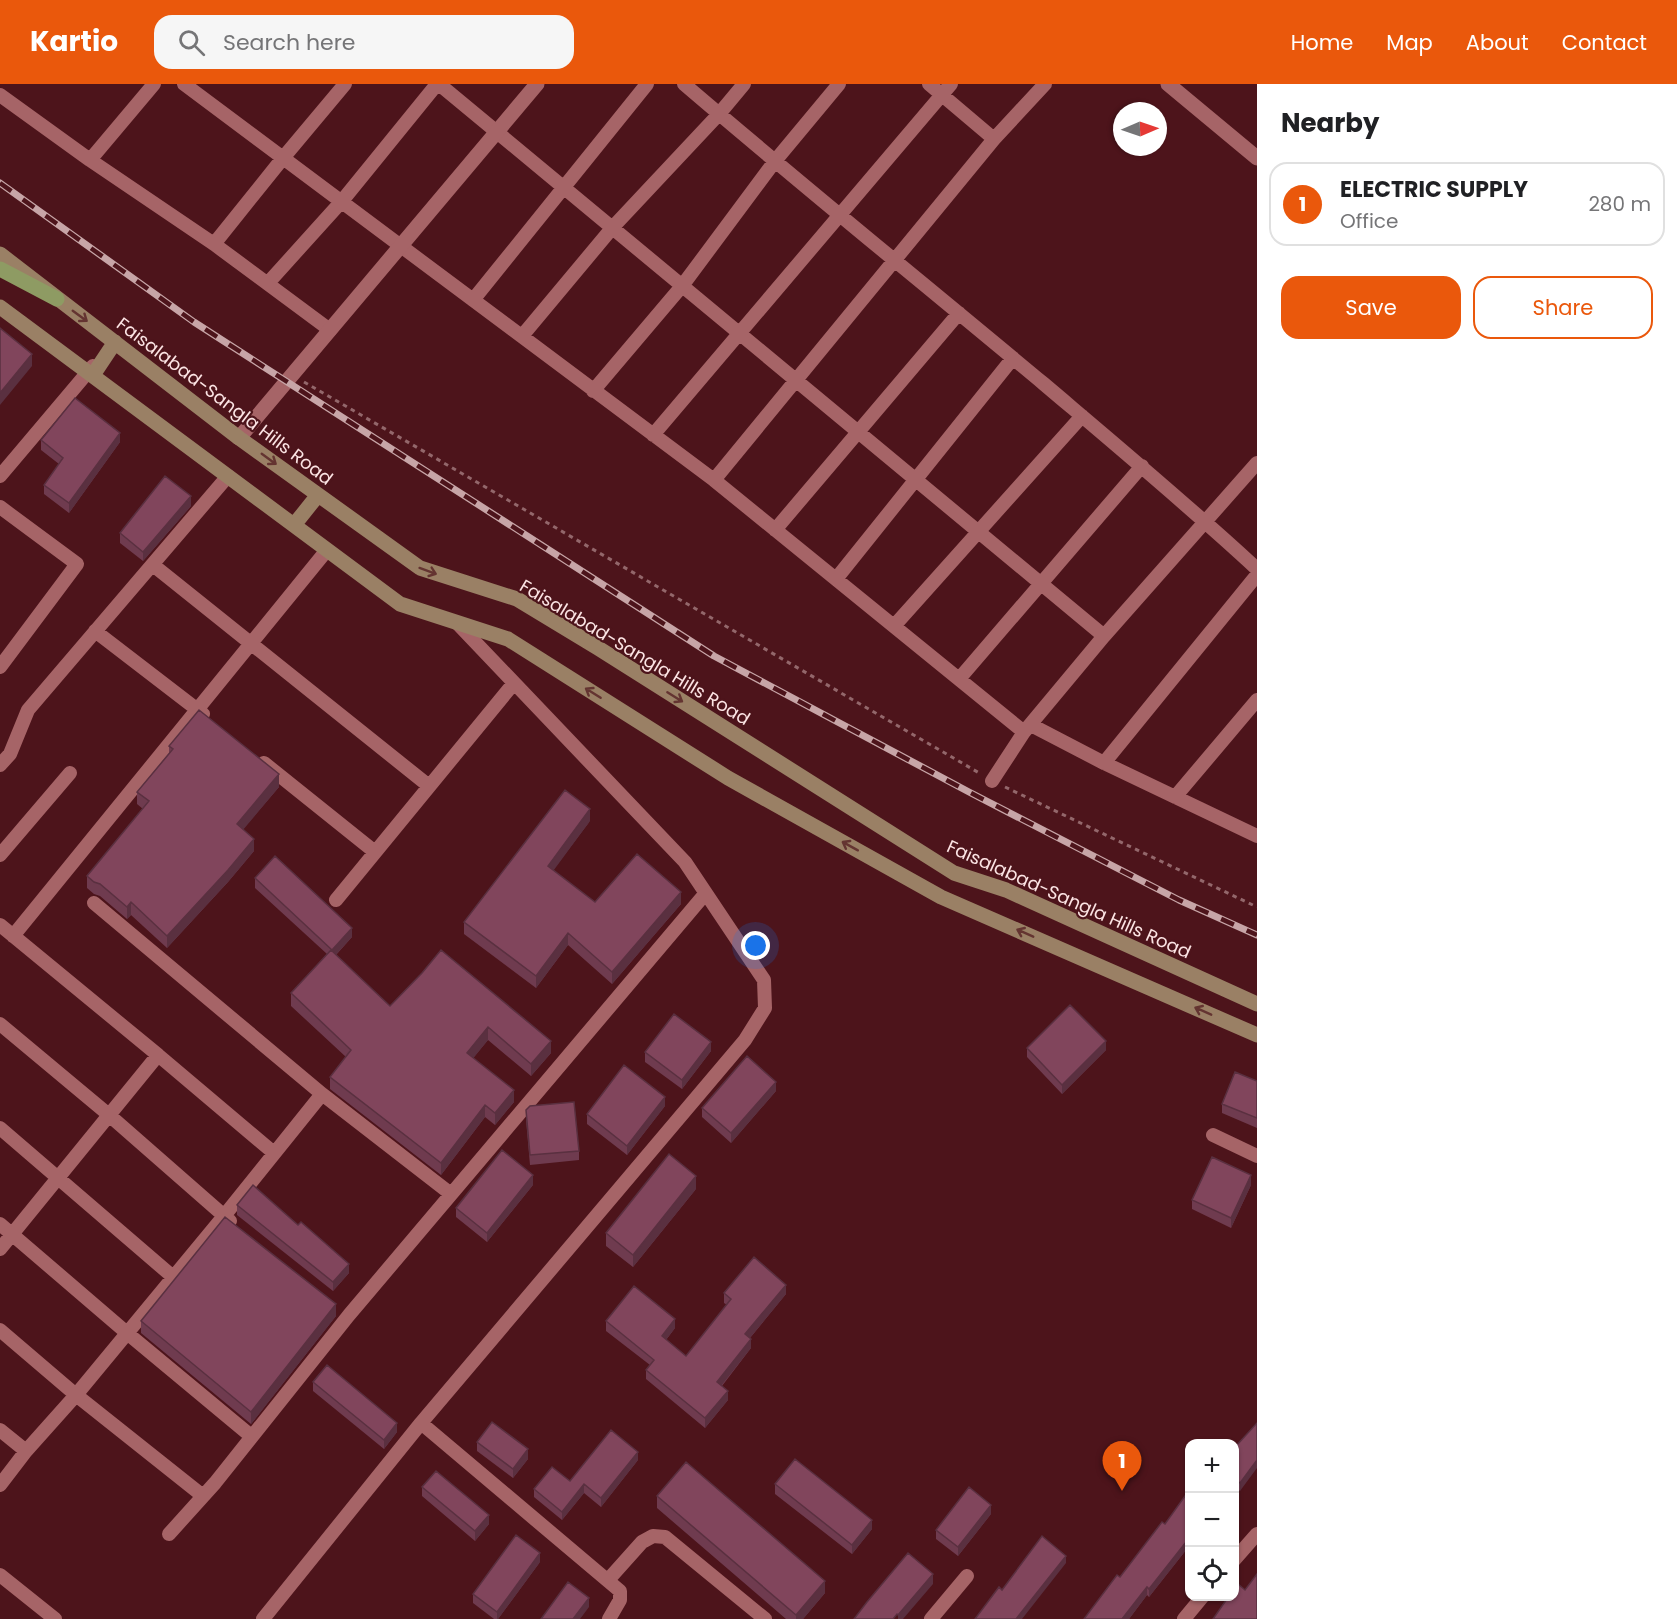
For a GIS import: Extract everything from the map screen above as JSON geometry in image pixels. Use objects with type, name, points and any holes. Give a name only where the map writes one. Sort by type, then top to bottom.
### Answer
[{"type":"main road","name":"Faisalabad-Sangla Hills Road","points":[[0,255],[239,438],[420,568],[517,599],[954,873],[1006,890],[1257,1004]]},
{"type":"main road","points":[[0,269],[57,299]]},
{"type":"main road","points":[[0,307],[400,604],[508,639],[728,778],[941,897],[1257,1035]]},
{"type":"main road","points":[[91,374],[113,340]]},
{"type":"main road","points":[[294,525],[318,495]]},
{"type":"street","points":[[90,160],[154,84]]},
{"type":"street","points":[[184,84],[714,480],[959,679],[1027,728],[1255,832]]},
{"type":"street","points":[[214,244],[345,84]]},
{"type":"street","points":[[268,283],[342,201],[438,84],[1104,636]]},
{"type":"street","points":[[239,438],[537,84]]},
{"type":"street","points":[[473,300],[647,84]]},
{"type":"street","points":[[684,84],[1142,466],[1257,569]]},
{"type":"street","points":[[522,336],[613,227],[719,114],[744,84]]},
{"type":"street","points":[[593,391],[682,286],[774,161],[839,84]]},
{"type":"street","points":[[929,84],[946,89],[994,139]]},
{"type":"street","points":[[714,480],[994,139],[1045,84]]},
{"type":"street","points":[[1168,84],[1257,158]]},
{"type":"street","points":[[653,435],[946,89]]},
{"type":"street","points":[[0,95],[90,160],[214,244],[330,330]]},
{"type":"street","points":[[775,530],[959,313]]},
{"type":"street","points":[[836,579],[1013,358]]},
{"type":"street","points":[[0,476],[91,374]]},
{"type":"street","points":[[894,626],[1082,416]]},
{"type":"street","points":[[992,781],[1027,728],[1104,636],[1257,463]]},
{"type":"street","points":[[959,679],[1142,466]]},
{"type":"street","points":[[0,765],[10,754],[28,710],[228,476]]},
{"type":"street","points":[[0,507],[77,564],[0,667]]},
{"type":"street","points":[[13,936],[327,550]]},
{"type":"street","points":[[153,565],[429,786]]},
{"type":"street","points":[[1104,763],[1257,575]]},
{"type":"street","points":[[263,1619],[422,1423],[745,1040],[765,1008],[764,980],[686,862],[457,622]]},
{"type":"street","points":[[95,631],[215,724]]},
{"type":"street","points":[[336,900],[514,683]]},
{"type":"street","points":[[1175,797],[1257,700]]},
{"type":"street","points":[[250,752],[375,852]]},
{"type":"street","points":[[0,855],[70,772]]},
{"type":"street","points":[[169,1534],[251,1436],[345,1311],[451,1194],[705,894]]},
{"type":"street","points":[[94,903],[322,1094],[451,1194]]},
{"type":"street","points":[[0,925],[274,1153]]},
{"type":"street","points":[[0,1024],[242,1230]]},
{"type":"street","points":[[0,1249],[158,1055]]},
{"type":"street","points":[[0,1485],[224,1216],[322,1094]]},
{"type":"street","points":[[0,1128],[172,1276]]},
{"type":"street","points":[[1213,1135],[1257,1156]]},
{"type":"street","points":[[0,1224],[251,1436]]},
{"type":"street","points":[[0,1330],[76,1395],[203,1496]]},
{"type":"street","points":[[422,1423],[620,1592],[620,1600],[609,1619]]},
{"type":"street","points":[[0,1430],[26,1451]]},
{"type":"street","points":[[1239,1554],[1257,1534]]},
{"type":"street","points":[[608,1580],[642,1542],[652,1536],[665,1537],[765,1619]]},
{"type":"street","points":[[0,1575],[56,1619]]},
{"type":"street","points":[[931,1619],[967,1576]]},
{"type":"street","points":[[1184,1619],[1199,1601]]},
{"type":"path","points":[[292,375],[992,781],[1257,907]]},
{"type":"building","points":[[0,328],[32,354],[0,393]]},
{"type":"building","points":[[75,398],[120,433],[69,503],[44,485],[63,458],[41,440]]},
{"type":"building","points":[[165,476],[191,496],[143,552],[120,533]]},
{"type":"building","points":[[199,710],[279,774],[237,824],[254,839],[167,936],[131,902],[127,907],[87,876],[149,801],[137,792],[173,749],[169,746]]},
{"type":"building","points":[[565,790],[590,809],[548,866],[595,902],[637,854],[681,892],[612,972],[568,933],[536,976],[464,922]]},
{"type":"building","points":[[275,856],[352,928],[332,950],[255,878]]},
{"type":"building","points":[[331,950],[390,1006],[441,950],[551,1041],[531,1064],[488,1027],[467,1053],[514,1090],[495,1113],[485,1105],[441,1163],[330,1077],[351,1050],[291,993]]},
{"type":"building","points":[[1070,1005],[1106,1041],[1062,1085],[1027,1048]]},
{"type":"building","points":[[674,1014],[711,1042],[682,1080],[645,1052]]},
{"type":"building","points":[[747,1056],[776,1082],[731,1133],[702,1108]]},
{"type":"building","points":[[624,1065],[665,1097],[627,1146],[587,1114]]},
{"type":"building","points":[[1235,1072],[1257,1081],[1257,1118],[1222,1104]]},
{"type":"building","points":[[574,1102],[579,1151],[530,1155],[526,1110],[530,1106]]},
{"type":"building","points":[[502,1150],[533,1175],[487,1233],[456,1208]]},
{"type":"building","points":[[669,1154],[696,1176],[633,1255],[606,1233]]},
{"type":"building","points":[[1212,1157],[1251,1175],[1231,1218],[1192,1200]]},
{"type":"building","points":[[253,1185],[298,1225],[301,1222],[349,1264],[333,1282],[237,1205]]},
{"type":"building","points":[[225,1217],[336,1304],[251,1412],[141,1321]]},
{"type":"building","points":[[754,1257],[786,1285],[745,1334],[751,1339],[717,1382],[728,1391],[705,1418],[646,1370],[654,1360],[606,1321],[634,1286],[675,1319],[662,1336],[686,1356],[731,1299],[724,1293]]},
{"type":"building","points":[[327,1365],[397,1423],[384,1440],[313,1382]]},
{"type":"building","points":[[492,1422],[528,1449],[513,1469],[477,1442]]},
{"type":"building","points":[[1257,1423],[1257,1460],[1240,1483],[1239,1482],[1239,1443]]},
{"type":"building","points":[[611,1430],[638,1452],[601,1498],[584,1484],[562,1512],[534,1489],[552,1467],[570,1481]]},
{"type":"building","points":[[795,1459],[872,1520],[852,1545],[775,1484]]},
{"type":"building","points":[[686,1462],[825,1581],[796,1615],[657,1496]]},
{"type":"building","points":[[436,1471],[489,1515],[475,1531],[422,1487]]},
{"type":"building","points":[[969,1487],[991,1505],[958,1547],[936,1530]]},
{"type":"building","points":[[1185,1496],[1185,1543],[1149,1589],[1147,1587],[1122,1619],[1084,1619],[1117,1575],[1120,1577],[1162,1522],[1165,1524]]},
{"type":"building","points":[[516,1535],[540,1553],[497,1612],[473,1594]]},
{"type":"building","points":[[1042,1536],[1066,1556],[1016,1619],[975,1619],[999,1587],[1002,1590]]},
{"type":"building","points":[[908,1553],[933,1574],[893,1619],[854,1619],[867,1602]]},
{"type":"building","points":[[1257,1574],[1257,1619],[1213,1619],[1226,1601],[1239,1601],[1239,1585],[1245,1590]]},
{"type":"building","points":[[568,1582],[589,1598],[573,1619],[541,1619]]},
{"type":"railway","points":[[0,183],[194,322],[714,656],[969,792],[1179,900],[1257,935]]},
{"type":"place","name":"ELECTRIC SUPPLY","points":[[1122,1491]]}]
